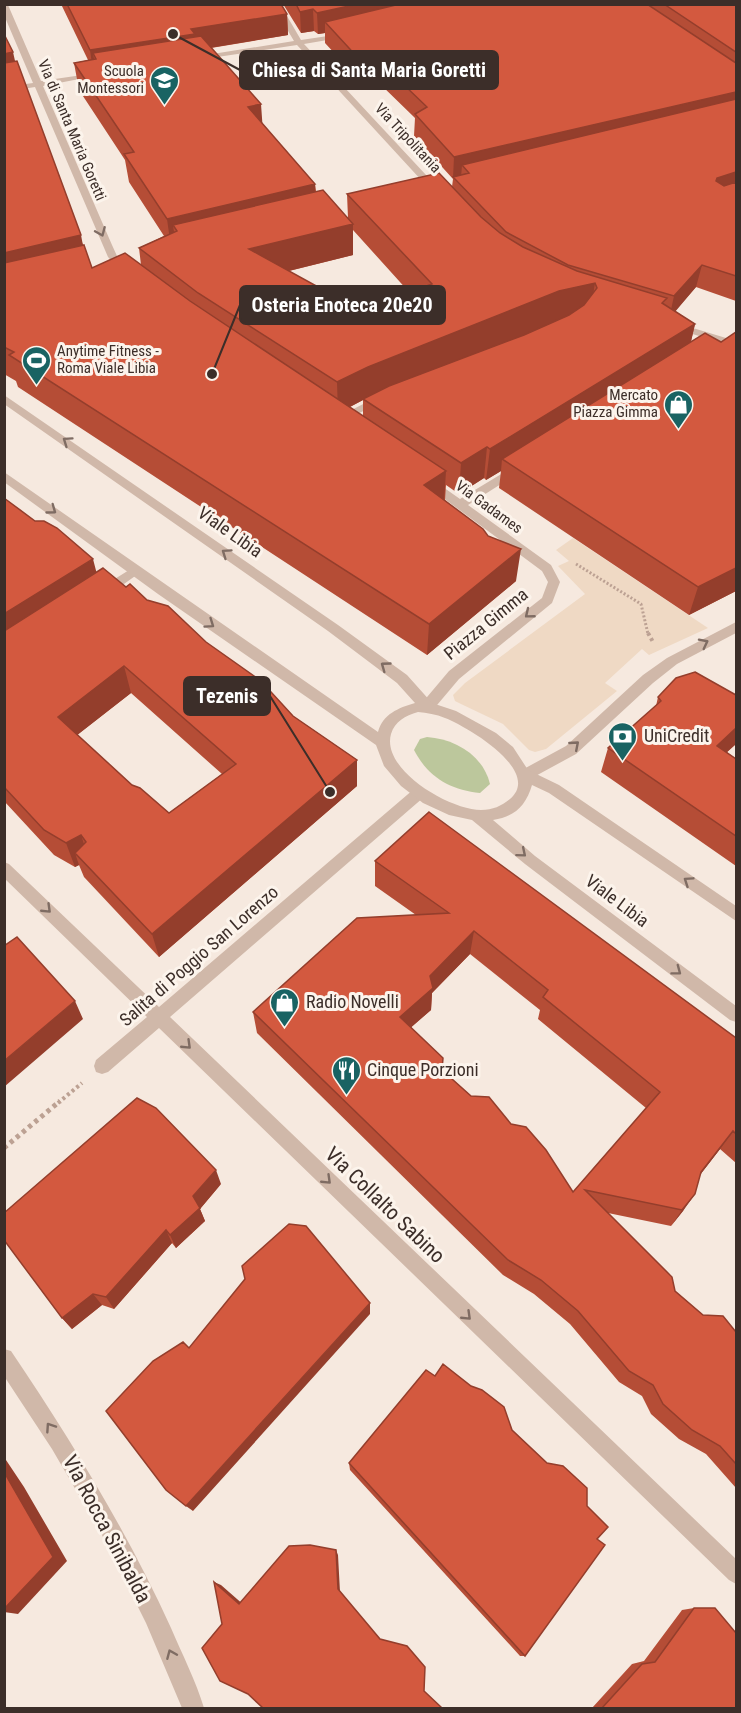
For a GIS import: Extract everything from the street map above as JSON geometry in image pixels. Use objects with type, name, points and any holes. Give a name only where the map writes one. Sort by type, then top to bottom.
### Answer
[{"type":"street","name":"Via di Santa Maria Goretti","points":[[4,4],[106,245],[118,265],[138,283]]},
{"type":"street","name":"Via Tripolitania","points":[[276,4],[299,43],[429,189],[445,201]]},
{"type":"street","points":[[187,60],[359,32]]},
{"type":"street","points":[[4,90],[105,74]]},
{"type":"street","points":[[429,189],[449,184]]},
{"type":"street","points":[[668,324],[718,343],[736,344]]},
{"type":"street","name":"Viale Libia","points":[[4,398],[333,628],[402,679],[427,707]]},
{"type":"street","points":[[350,430],[332,418],[378,400],[384,413]]},
{"type":"street","points":[[461,504],[525,464]]},
{"type":"street","points":[[4,476],[134,570],[380,741],[393,767],[419,793],[446,808],[477,816],[492,815],[511,807],[522,797],[525,775],[517,760],[488,736],[456,717],[427,707],[410,709],[393,718],[381,734],[380,741]]},
{"type":"street","name":"Via Gadames","points":[[423,479],[548,568]]},
{"type":"street","name":"Piazza Gimma","points":[[427,707],[454,675],[547,600],[554,582],[548,568]]},
{"type":"street","points":[[90,601],[134,570]]},
{"type":"street","points":[[525,775],[571,750],[648,679],[672,661],[736,627]]},
{"type":"street","points":[[525,775],[554,789],[736,914]]},
{"type":"street","name":"Salita di Poggio San Lorenzo","points":[[102,1066],[419,793]]},
{"type":"street","name":"Viale Libia","points":[[477,816],[530,860],[736,1015]]},
{"type":"street","name":"Via Collalto Sabino","points":[[4,868],[736,1573]]},
{"type":"street","name":"Via Rocca Sinibalda","points":[[4,1358],[79,1471],[126,1556],[193,1708]]},
{"type":"path","points":[[569,560],[641,604],[649,638],[656,645]]},
{"type":"path","points":[[4,1148],[102,1066]]},
{"type":"green space","points":[[427,737],[448,741],[466,750],[481,765],[490,784],[480,793],[459,789],[433,775],[414,750],[420,739]]},
{"type":"shaded area","points":[[573,538],[708,628],[649,655],[642,649],[605,683],[617,691],[546,749],[535,752],[529,750],[503,724],[455,701],[453,695],[465,683],[585,594],[558,566],[569,561],[556,550]]},
{"type":"building","points":[[67,4],[281,4],[287,14],[191,29],[195,34],[90,50]]},
{"type":"building","points":[[296,4],[358,4],[317,13],[313,9],[300,12]]},
{"type":"building","points":[[400,4],[647,4],[736,63],[736,92],[454,157],[415,114],[427,107],[377,59],[360,60],[325,22]]},
{"type":"building","points":[[664,4],[736,4],[736,52]]},
{"type":"building","points":[[4,34],[13,52],[4,54]]},
{"type":"building","points":[[201,36],[261,104],[248,107],[315,184],[167,219],[124,154],[134,152],[74,63],[96,59],[93,53]]},
{"type":"building","points":[[17,61],[81,235],[4,253],[4,63]]},
{"type":"building","points":[[736,99],[736,172],[717,178],[716,181],[724,186],[736,182],[736,276],[702,265],[674,296],[568,265],[506,232],[453,177],[469,173],[462,165]]},
{"type":"building","points":[[439,173],[481,217],[500,233],[523,247],[577,271],[667,298],[662,303],[695,324],[490,449],[487,447],[461,463],[363,399],[389,386],[524,335],[569,315],[584,305],[597,288],[595,283],[559,291],[368,367],[337,382],[198,293],[139,248],[177,231],[173,225],[323,190],[353,224],[249,249],[320,288],[321,298],[341,304],[358,315],[389,302],[392,298],[432,284],[347,194]]},
{"type":"building","points":[[84,245],[92,268],[125,253],[190,301],[446,471],[424,485],[483,529],[488,536],[521,549],[429,624],[9,355],[14,352],[4,347],[4,263]]},
{"type":"building","name":"Mercato Piazza Gimma","points":[[736,332],[736,568],[698,587],[502,459],[705,333],[721,342]]},
{"type":"building","points":[[4,498],[35,521],[44,521],[57,528],[93,559],[4,614]]},
{"type":"building","points":[[103,568],[126,587],[130,584],[147,600],[168,606],[206,642],[261,681],[293,716],[357,760],[152,934],[75,853],[86,842],[81,835],[66,843],[44,830],[4,787],[4,631]],"holes":[[[124,666],[236,764],[169,813],[140,788],[132,785],[58,717]]]},
{"type":"building","points":[[695,672],[736,695],[736,728],[717,746],[736,759],[736,836],[608,748],[661,701],[658,697],[676,678]]},
{"type":"building","points":[[429,812],[736,1038],[736,1134],[733,1131],[701,1172],[695,1194],[682,1210],[585,1190],[672,1277],[675,1291],[703,1315],[723,1316],[736,1332],[736,1464],[720,1446],[692,1430],[663,1404],[653,1385],[629,1371],[578,1311],[541,1280],[508,1260],[253,1012],[357,918],[449,913],[375,861]],"holes":[[[474,931],[548,990],[543,997],[660,1092],[573,1192],[546,1150],[526,1127],[511,1124],[489,1097],[471,1096],[442,1070],[443,1058],[400,1017],[433,988],[430,976]]]},
{"type":"building","points":[[17,937],[75,1001],[4,1061],[4,946]]},
{"type":"building","points":[[137,1098],[156,1108],[216,1170],[193,1196],[200,1208],[170,1235],[166,1230],[106,1297],[93,1294],[62,1318],[4,1240],[4,1213]]},
{"type":"building","points":[[289,1224],[306,1226],[370,1303],[186,1506],[166,1490],[106,1411],[153,1361],[183,1342],[189,1348],[245,1279],[242,1266]]},
{"type":"building","points":[[443,1364],[471,1386],[482,1390],[504,1407],[512,1430],[547,1463],[563,1466],[587,1488],[587,1506],[608,1527],[597,1539],[605,1545],[525,1656],[349,1463],[426,1370],[435,1376]]},
{"type":"building","points":[[4,1472],[53,1557],[4,1609]]},
{"type":"building","points":[[310,1545],[336,1550],[338,1589],[380,1639],[407,1646],[425,1667],[424,1691],[442,1708],[263,1708],[248,1694],[220,1681],[202,1648],[222,1624],[214,1582],[239,1604],[289,1546]]},
{"type":"building","points":[[694,1608],[715,1608],[736,1633],[736,1708],[602,1708],[642,1664],[655,1662]]},
{"type":"place","name":"Chiesa di Santa Maria Goretti","points":[[173,34]]},
{"type":"place","name":"Scuola Montessori","points":[[165,106]]},
{"type":"place","name":"Osteria Enoteca 20e20","points":[[212,374]]},
{"type":"place","name":"Anytime Fitness - Roma Viale Libia","points":[[36,386]]},
{"type":"place","name":"Mercato Piazza Gimma","points":[[679,430]]},
{"type":"place","name":"UniCredit","points":[[623,762]]},
{"type":"place","name":"Tezenis","points":[[330,792]]},
{"type":"place","name":"Radio Novelli","points":[[285,1028]]},
{"type":"place","name":"Cinque Porzioni","points":[[346,1096]]}]
